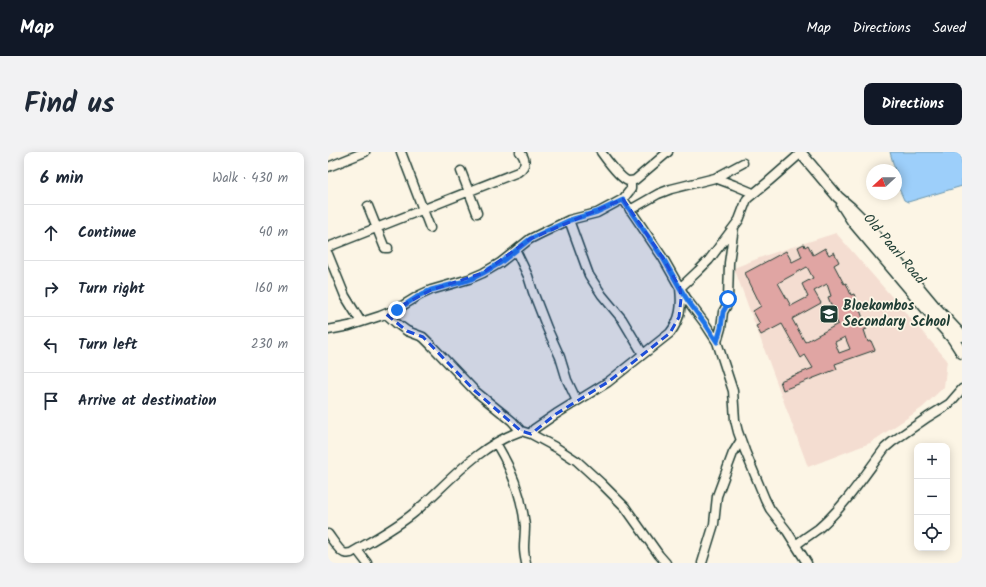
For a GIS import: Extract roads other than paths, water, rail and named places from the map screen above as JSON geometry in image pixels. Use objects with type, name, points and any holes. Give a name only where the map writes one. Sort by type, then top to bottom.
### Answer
[{"type":"main road","name":"Old Paarl Road","points":[[800,153],[838,198],[853,222],[953,339],[962,353]]},
{"type":"main road","name":"Old Paarl Road","points":[[838,198],[860,217],[935,307],[962,336]]},
{"type":"street","points":[[328,167],[365,152]]},
{"type":"street","points":[[401,152],[430,228]]},
{"type":"street","points":[[328,247],[521,170],[525,162],[520,152]]},
{"type":"street","points":[[601,152],[621,176],[631,181],[635,180],[668,152]]},
{"type":"street","points":[[680,288],[709,260],[739,220],[747,199],[800,153]]},
{"type":"street","points":[[630,210],[658,194],[671,189],[715,178],[743,163]]},
{"type":"street","points":[[461,171],[477,212]]},
{"type":"street","points":[[715,178],[753,193]]},
{"type":"street","points":[[328,330],[386,314],[397,310],[420,295],[431,290],[469,280],[500,263],[530,239],[570,220],[597,212],[623,200],[631,189],[631,181]]},
{"type":"street","points":[[623,200],[663,258],[680,288],[717,342],[733,391],[735,420],[738,432],[765,499],[770,509],[807,563]]},
{"type":"street","points":[[368,206],[384,246],[385,248],[388,248]]},
{"type":"street","points":[[570,220],[589,275],[602,295],[622,320],[643,354]]},
{"type":"street","points":[[717,342],[723,312],[727,305],[728,299],[729,263],[734,226]]},
{"type":"street","points":[[516,251],[528,276],[547,328],[560,357],[567,380],[577,400]]},
{"type":"street","points":[[328,254],[345,296],[360,322]]},
{"type":"street","points":[[531,434],[534,429],[577,400],[608,382],[670,333],[680,318],[680,288]]},
{"type":"street","points":[[386,314],[407,331],[423,337],[476,391],[512,421],[521,431],[531,434],[557,448],[578,462],[625,507],[666,563]]},
{"type":"street","points":[[796,545],[818,529],[832,515],[851,494],[885,448],[949,404],[962,389]]},
{"type":"street","points":[[328,534],[339,550],[344,553],[351,553],[357,550],[401,523],[480,453],[512,434],[521,431]]},
{"type":"street","points":[[702,563],[714,524],[717,496],[733,453],[741,440]]},
{"type":"street","points":[[496,443],[506,461],[518,492],[525,527],[524,549],[526,563]]},
{"type":"street","points":[[357,550],[367,563]]},
{"type":"water","points":[[890,152],[962,152],[962,186],[908,202],[904,200],[902,195],[902,164],[893,164]]},
{"type":"place","name":"Bloekombos Secondary School","points":[[829,314]]}]
